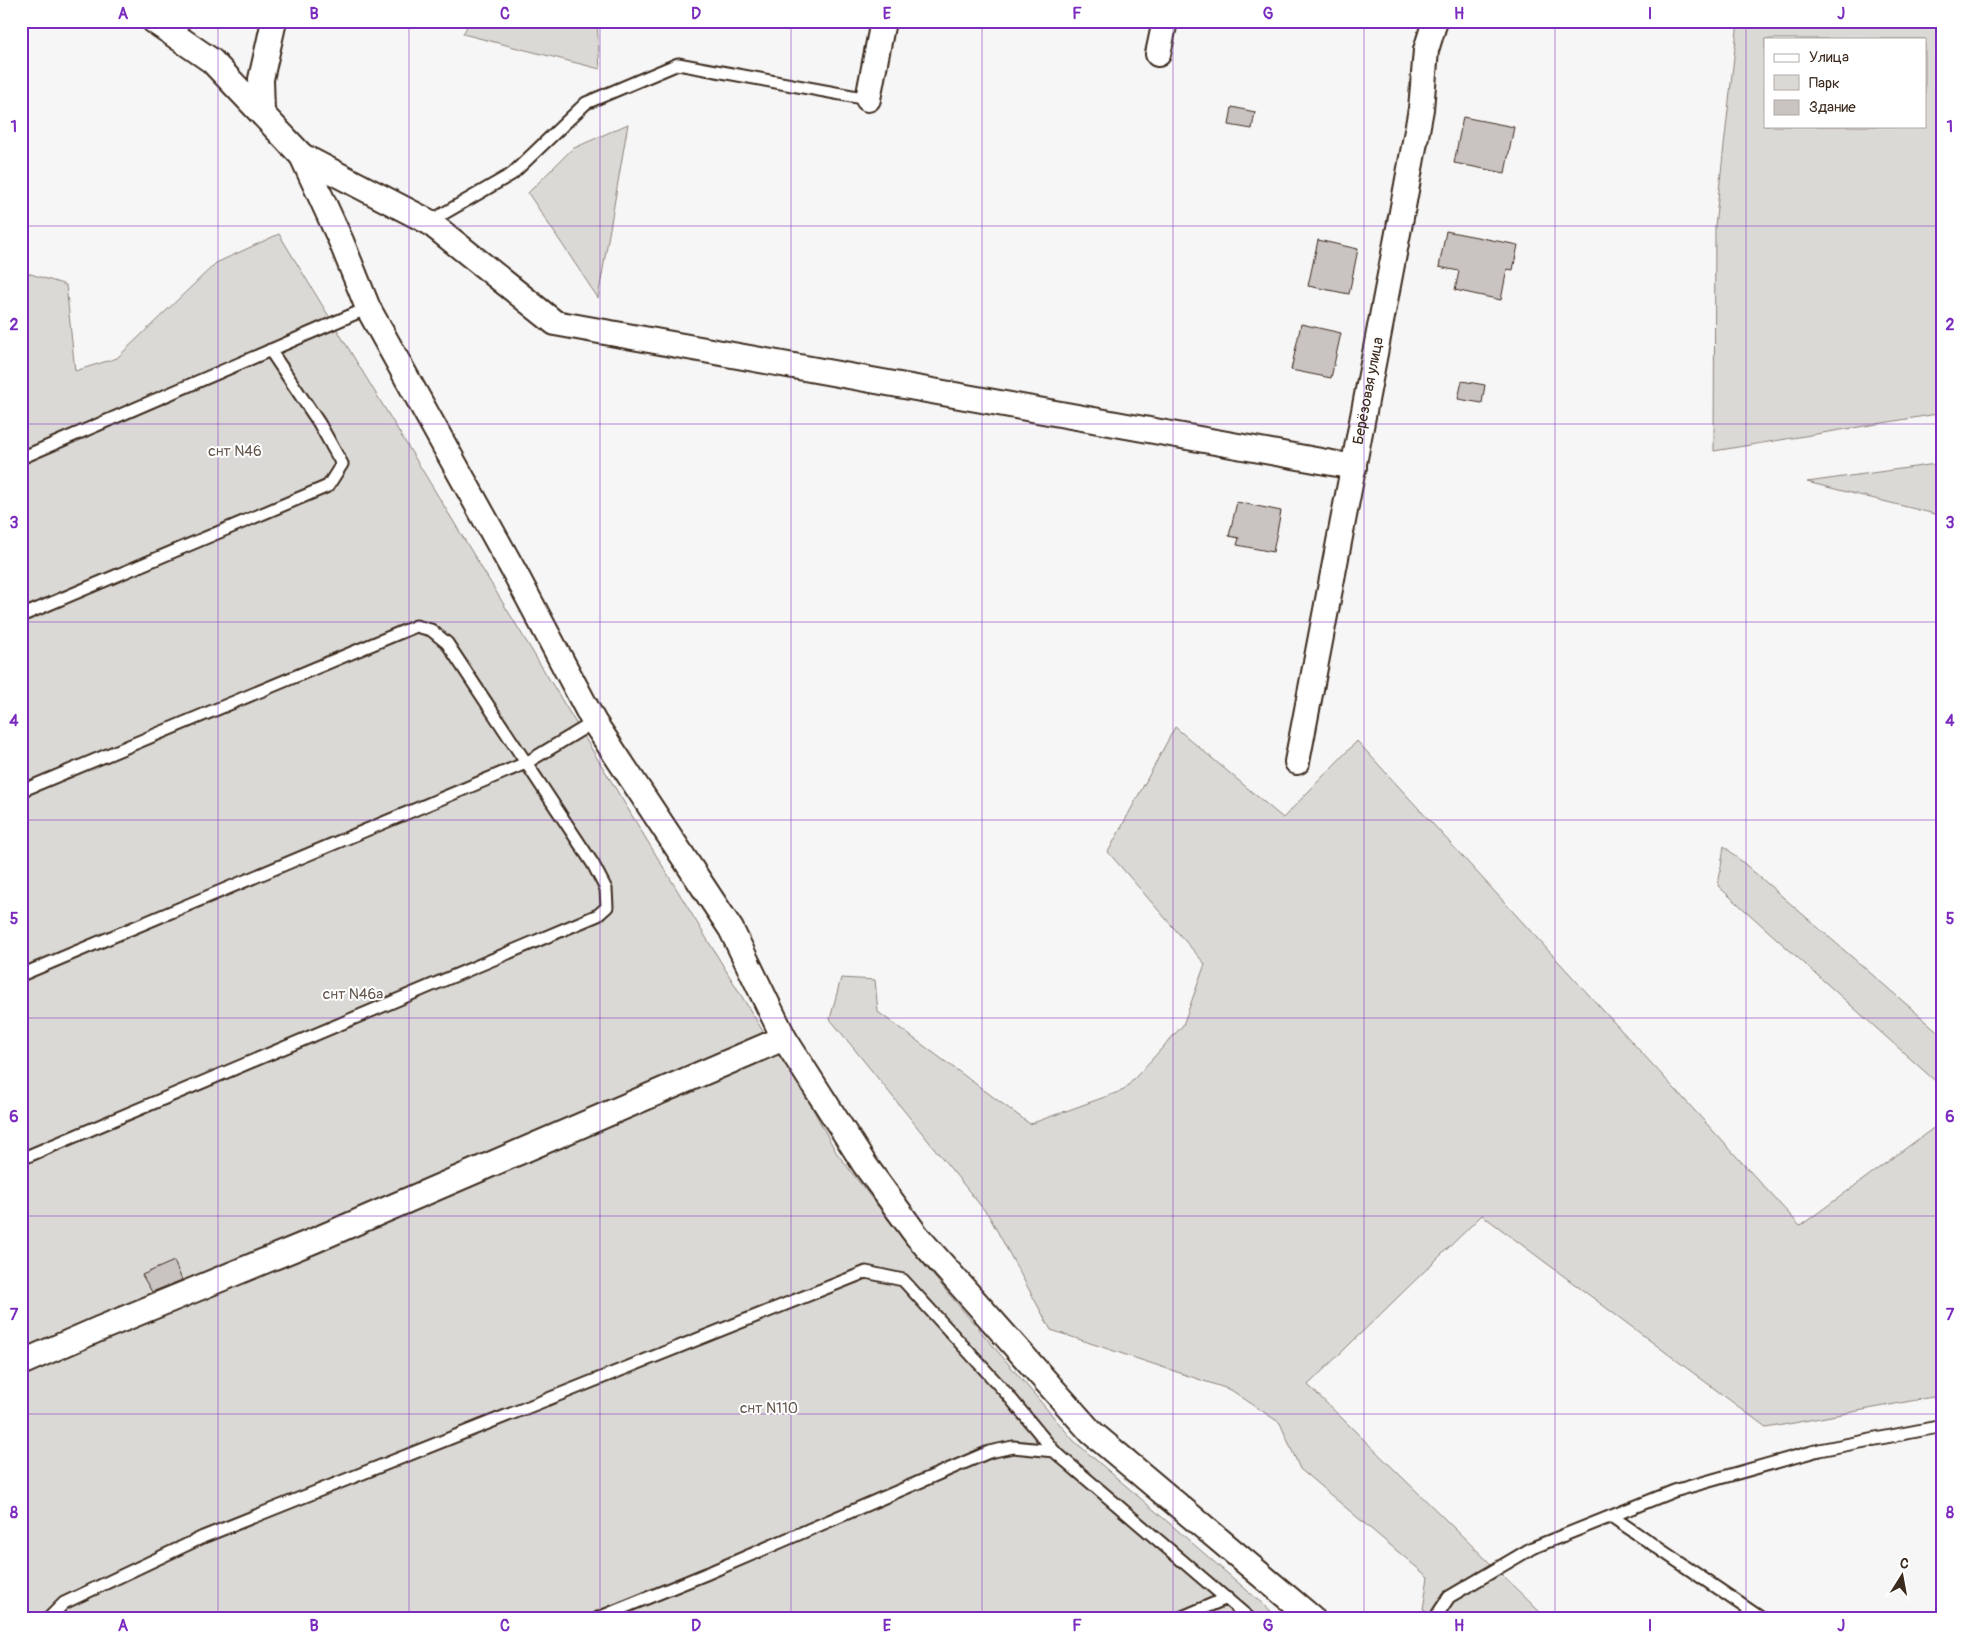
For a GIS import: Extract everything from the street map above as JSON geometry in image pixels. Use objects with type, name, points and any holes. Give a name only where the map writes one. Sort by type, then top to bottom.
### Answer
[{"type":"street","points":[[154,21],[212,61],[302,156],[341,240],[368,308],[515,573],[594,722],[731,929],[784,1038],[865,1165],[917,1236],[1091,1432],[1312,1618]]},
{"type":"street","points":[[262,112],[261,79],[274,21]]},
{"type":"street","points":[[868,99],[883,21]]},
{"type":"street","points":[[1158,54],[1165,21]]},
{"type":"street","name":"Берёзовая улица","points":[[1298,762],[1421,109],[1426,50],[1435,21]]},
{"type":"street","points":[[302,156],[429,222],[555,323],[1354,467]]},
{"type":"street","points":[[21,1363],[322,1238],[784,1038]]},
{"type":"lane","points":[[429,222],[512,174],[586,104],[678,64],[868,99]]},
{"type":"lane","points":[[21,458],[368,308]]},
{"type":"lane","points":[[21,616],[328,486],[342,464],[319,423],[270,350]]},
{"type":"lane","points":[[21,791],[416,626],[431,630],[447,643],[593,864],[606,889],[607,907],[598,915],[21,1159]]},
{"type":"lane","points":[[21,975],[526,763],[594,722]]},
{"type":"lane","points":[[49,1618],[64,1602],[203,1537],[866,1272],[902,1280],[1007,1394],[1054,1451],[1250,1618]]},
{"type":"lane","points":[[1435,1618],[1449,1597],[1532,1548],[1674,1491],[1819,1450],[1943,1426]]},
{"type":"lane","points":[[598,1618],[706,1574],[989,1452],[1013,1447],[1054,1451]]},
{"type":"lane","points":[[1611,1516],[1761,1618]]},
{"type":"lane","points":[[1180,1618],[1227,1598]]},
{"type":"green space","points":[[470,21],[597,21],[600,69],[463,34]]},
{"type":"green space","points":[[1738,21],[1943,21],[1943,413],[1714,451],[1715,226]]},
{"type":"green space","points":[[628,124],[598,298],[528,193],[572,149]]},
{"type":"green space","points":[[279,234],[767,1038],[786,1059],[836,1152],[914,1253],[1074,1441],[1279,1618],[21,1618],[21,271],[66,285],[75,371],[117,358],[216,263]]},
{"type":"green space","points":[[1943,463],[1943,516],[1807,482]]},
{"type":"green space","points":[[1175,727],[1283,818],[1357,741],[1800,1226],[1943,1121],[1943,1395],[1767,1428],[1482,1215],[1308,1385],[1546,1618],[1433,1618],[1423,1609],[1428,1577],[1300,1469],[1280,1423],[1231,1390],[1051,1330],[989,1216],[830,1019],[841,978],[875,980],[878,1012],[1030,1124],[1124,1090],[1183,1025],[1205,964],[1108,852]]},
{"type":"green space","points":[[1724,846],[1943,1036],[1943,1088],[1718,886]]},
{"type":"building","points":[[1232,107],[1255,112],[1252,129],[1229,125]]},
{"type":"building","points":[[1463,117],[1514,127],[1505,173],[1454,163]]},
{"type":"building","points":[[1446,231],[1518,245],[1513,270],[1507,269],[1501,300],[1455,290],[1459,271],[1439,267]]},
{"type":"building","points":[[1318,240],[1358,249],[1349,294],[1308,286]]},
{"type":"building","points":[[1301,324],[1341,333],[1331,378],[1291,370]]},
{"type":"building","points":[[1462,381],[1485,385],[1482,403],[1458,399]]},
{"type":"building","points":[[1237,502],[1281,511],[1273,552],[1237,545],[1239,538],[1229,536]]},
{"type":"building","points":[[174,1261],[182,1280],[152,1292],[142,1275]]},
{"type":"park label","name":"снт N46","points":[[235,451]]},
{"type":"park label","name":"снт N46а","points":[[353,994]]},
{"type":"park label","name":"снт N110","points":[[769,1408]]}]
